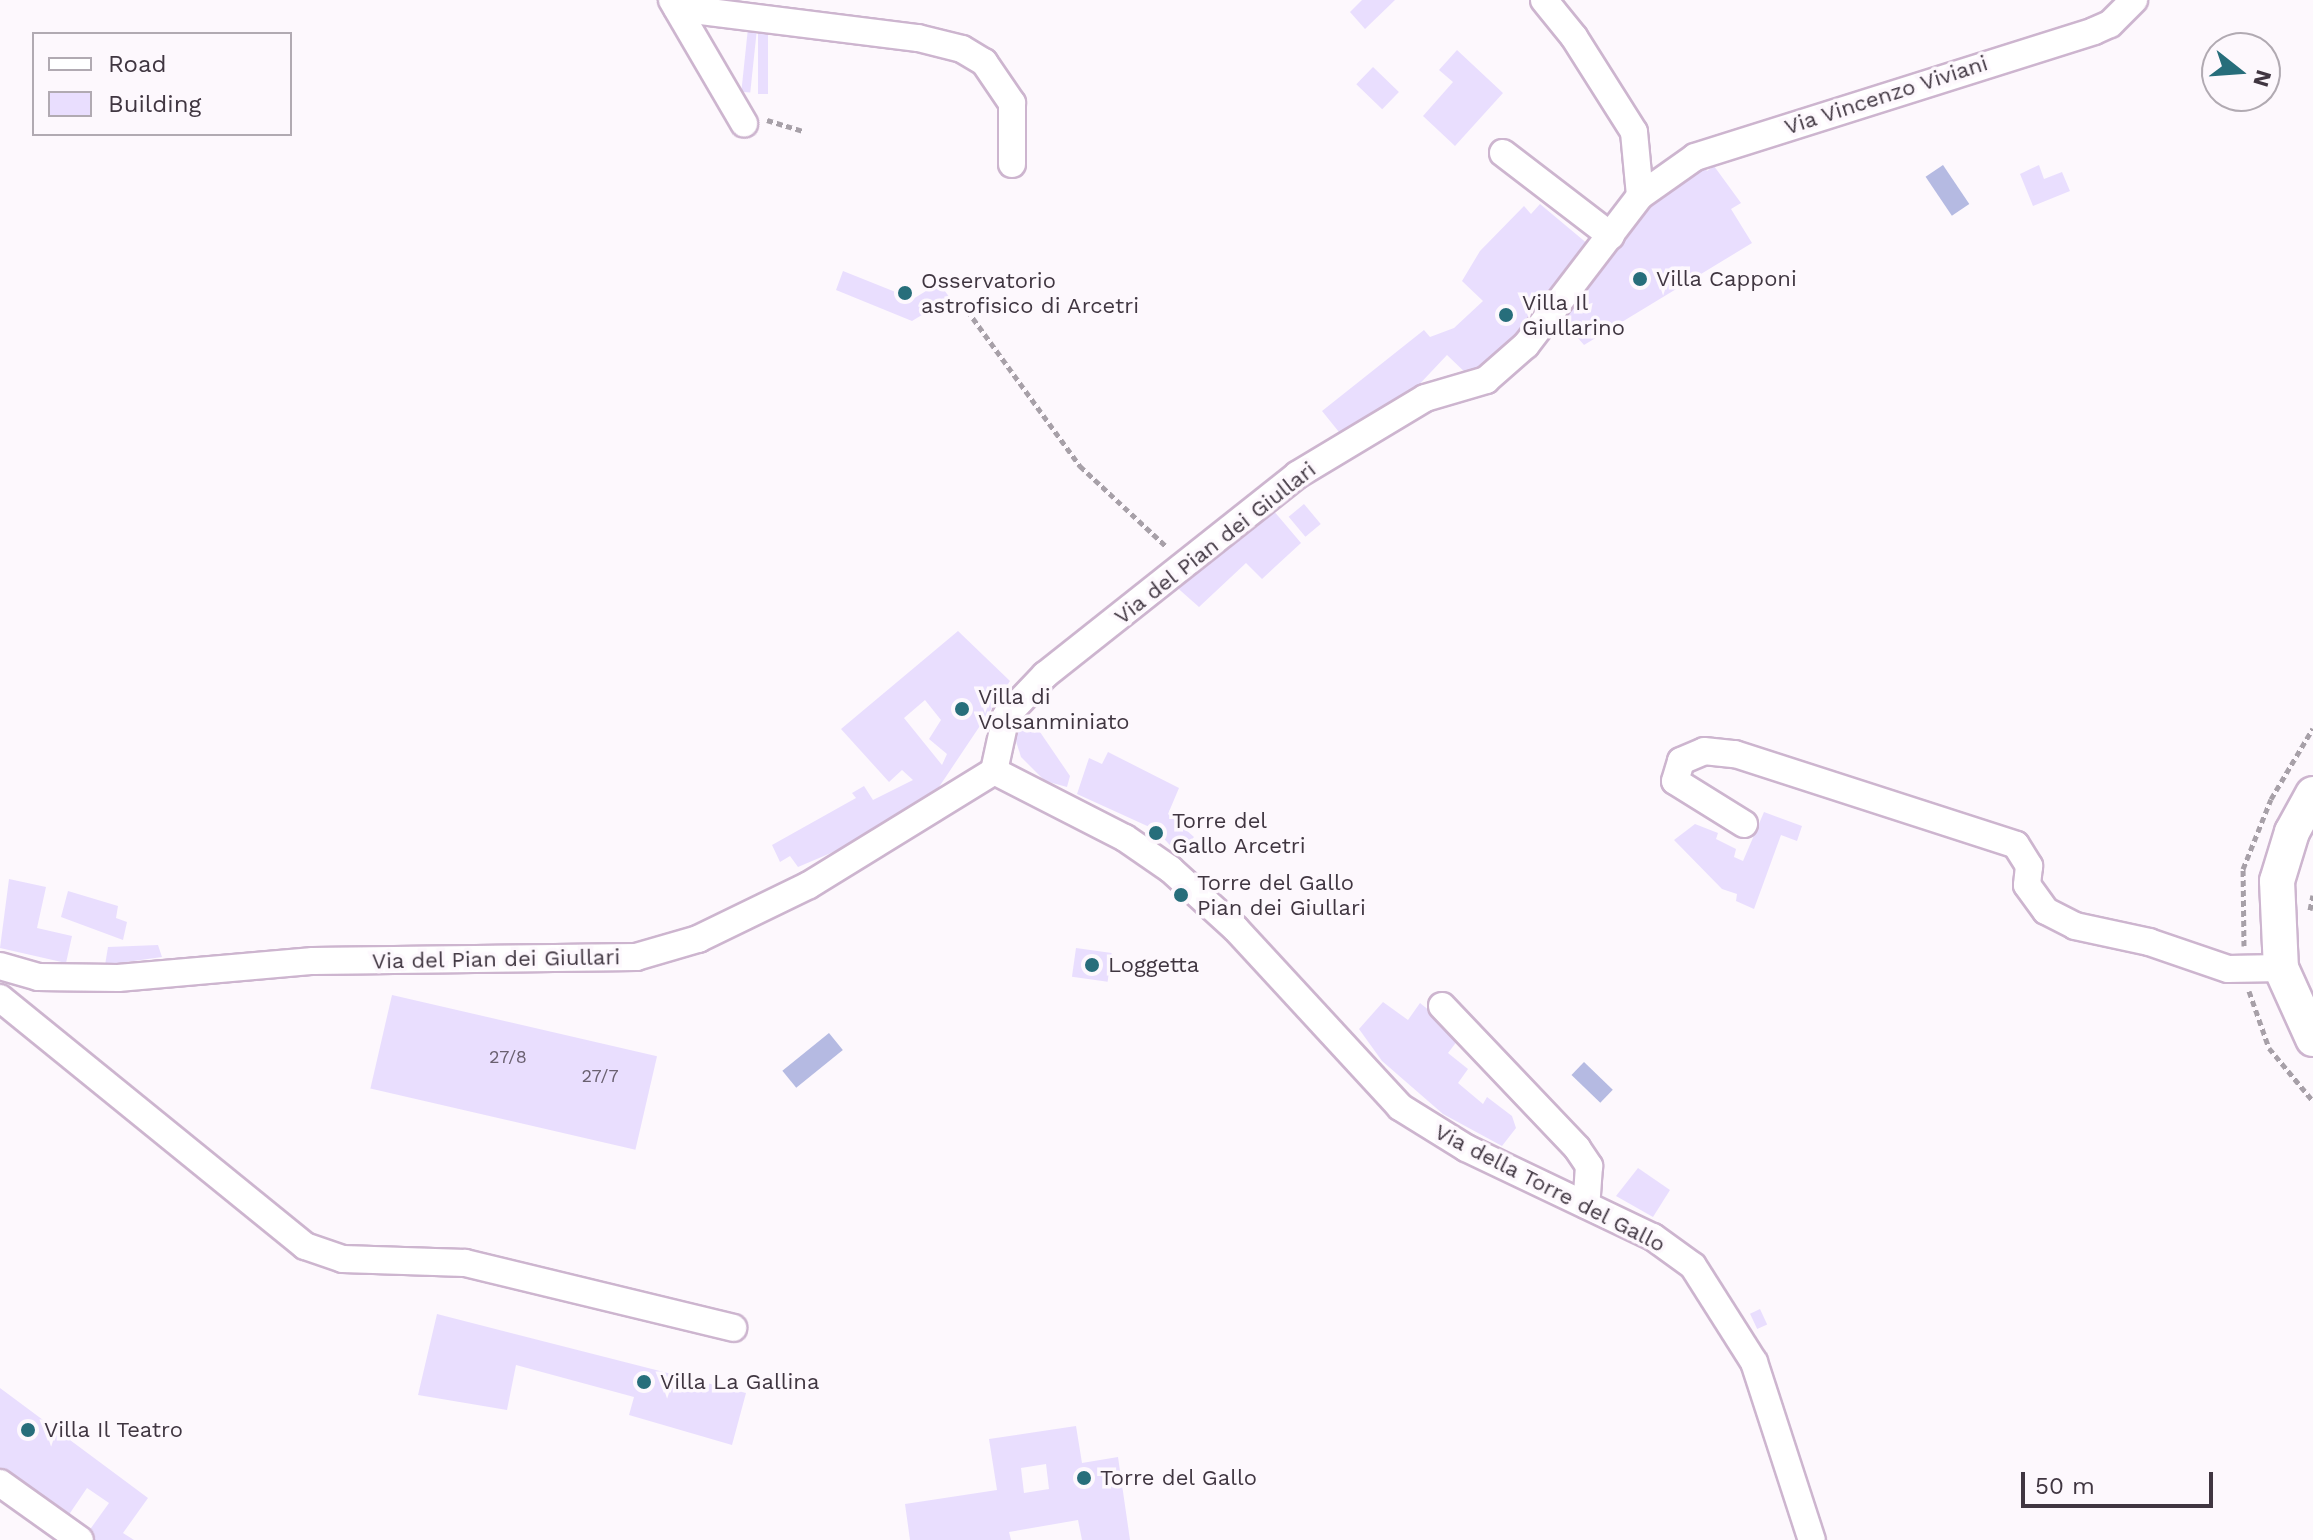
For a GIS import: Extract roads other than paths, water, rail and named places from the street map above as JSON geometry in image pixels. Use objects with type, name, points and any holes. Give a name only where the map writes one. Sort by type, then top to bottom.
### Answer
[{"type":"main road","points":[[2313,794],[2292,832],[2277,881],[2281,968],[2296,1011],[2313,1039]]},
{"type":"street","points":[[1544,0],[1574,37],[1634,132],[1640,196]]},
{"type":"street","name":"Via Vincenzo Viviani","points":[[1640,196],[1695,157],[2094,31],[2110,24],[2134,0]]},
{"type":"street","points":[[674,4],[750,120]]},
{"type":"street","points":[[674,4],[918,38],[962,49],[984,62],[1012,103],[1012,164]]},
{"type":"street","points":[[1503,153],[1611,236]]},
{"type":"street","name":"Via del Pian dei Giullari","points":[[0,966],[38,977],[118,978],[313,961],[636,957],[698,939],[809,885],[994,771],[1006,716],[1045,675],[1297,475],[1425,398],[1486,380],[1526,345],[1640,196]]},
{"type":"street","points":[[1744,824],[1675,781],[1681,761],[1704,751],[1735,754],[2016,845],[2029,866],[2027,885],[2046,911],[2075,926],[2149,942],[2228,969],[2281,968]]},
{"type":"street","name":"Via della Torre del Gallo","points":[[994,771],[1125,838],[1190,886],[1236,929],[1400,1107],[1466,1148],[1653,1237],[1693,1266],[1754,1362],[1812,1540]]},
{"type":"street","points":[[0,998],[305,1246],[343,1259],[465,1263],[733,1328]]},
{"type":"street","points":[[1442,1006],[1577,1148],[1589,1166],[1586,1205]]},
{"type":"street","points":[[0,1483],[80,1540]]},
{"type":"water","points":[[1943,165],[1969,204],[1952,216],[1926,177]]},
{"type":"water","points":[[829,1033],[843,1050],[796,1088],[782,1071]]},
{"type":"water","points":[[1584,1062],[1613,1090],[1600,1103],[1571,1075]]},
{"type":"place","name":"Villa Capponi","points":[[1640,279]]},
{"type":"place","name":"Osservatorio astrofisico di Arcetri","points":[[905,293]]},
{"type":"place","name":"Villa Il Giullarino","points":[[1506,315]]},
{"type":"place","name":"Villa di Volsanminiato","points":[[962,709]]},
{"type":"place","name":"Torre del Gallo Arcetri","points":[[1156,833]]},
{"type":"place","name":"Torre del Gallo Pian dei Giullari","points":[[1181,895]]},
{"type":"place","name":"Loggetta","points":[[1092,965]]},
{"type":"place","name":"Villa La Gallina","points":[[644,1382]]},
{"type":"place","name":"Villa Il Teatro","points":[[28,1430]]},
{"type":"place","name":"Torre del Gallo","points":[[1084,1478]]}]
